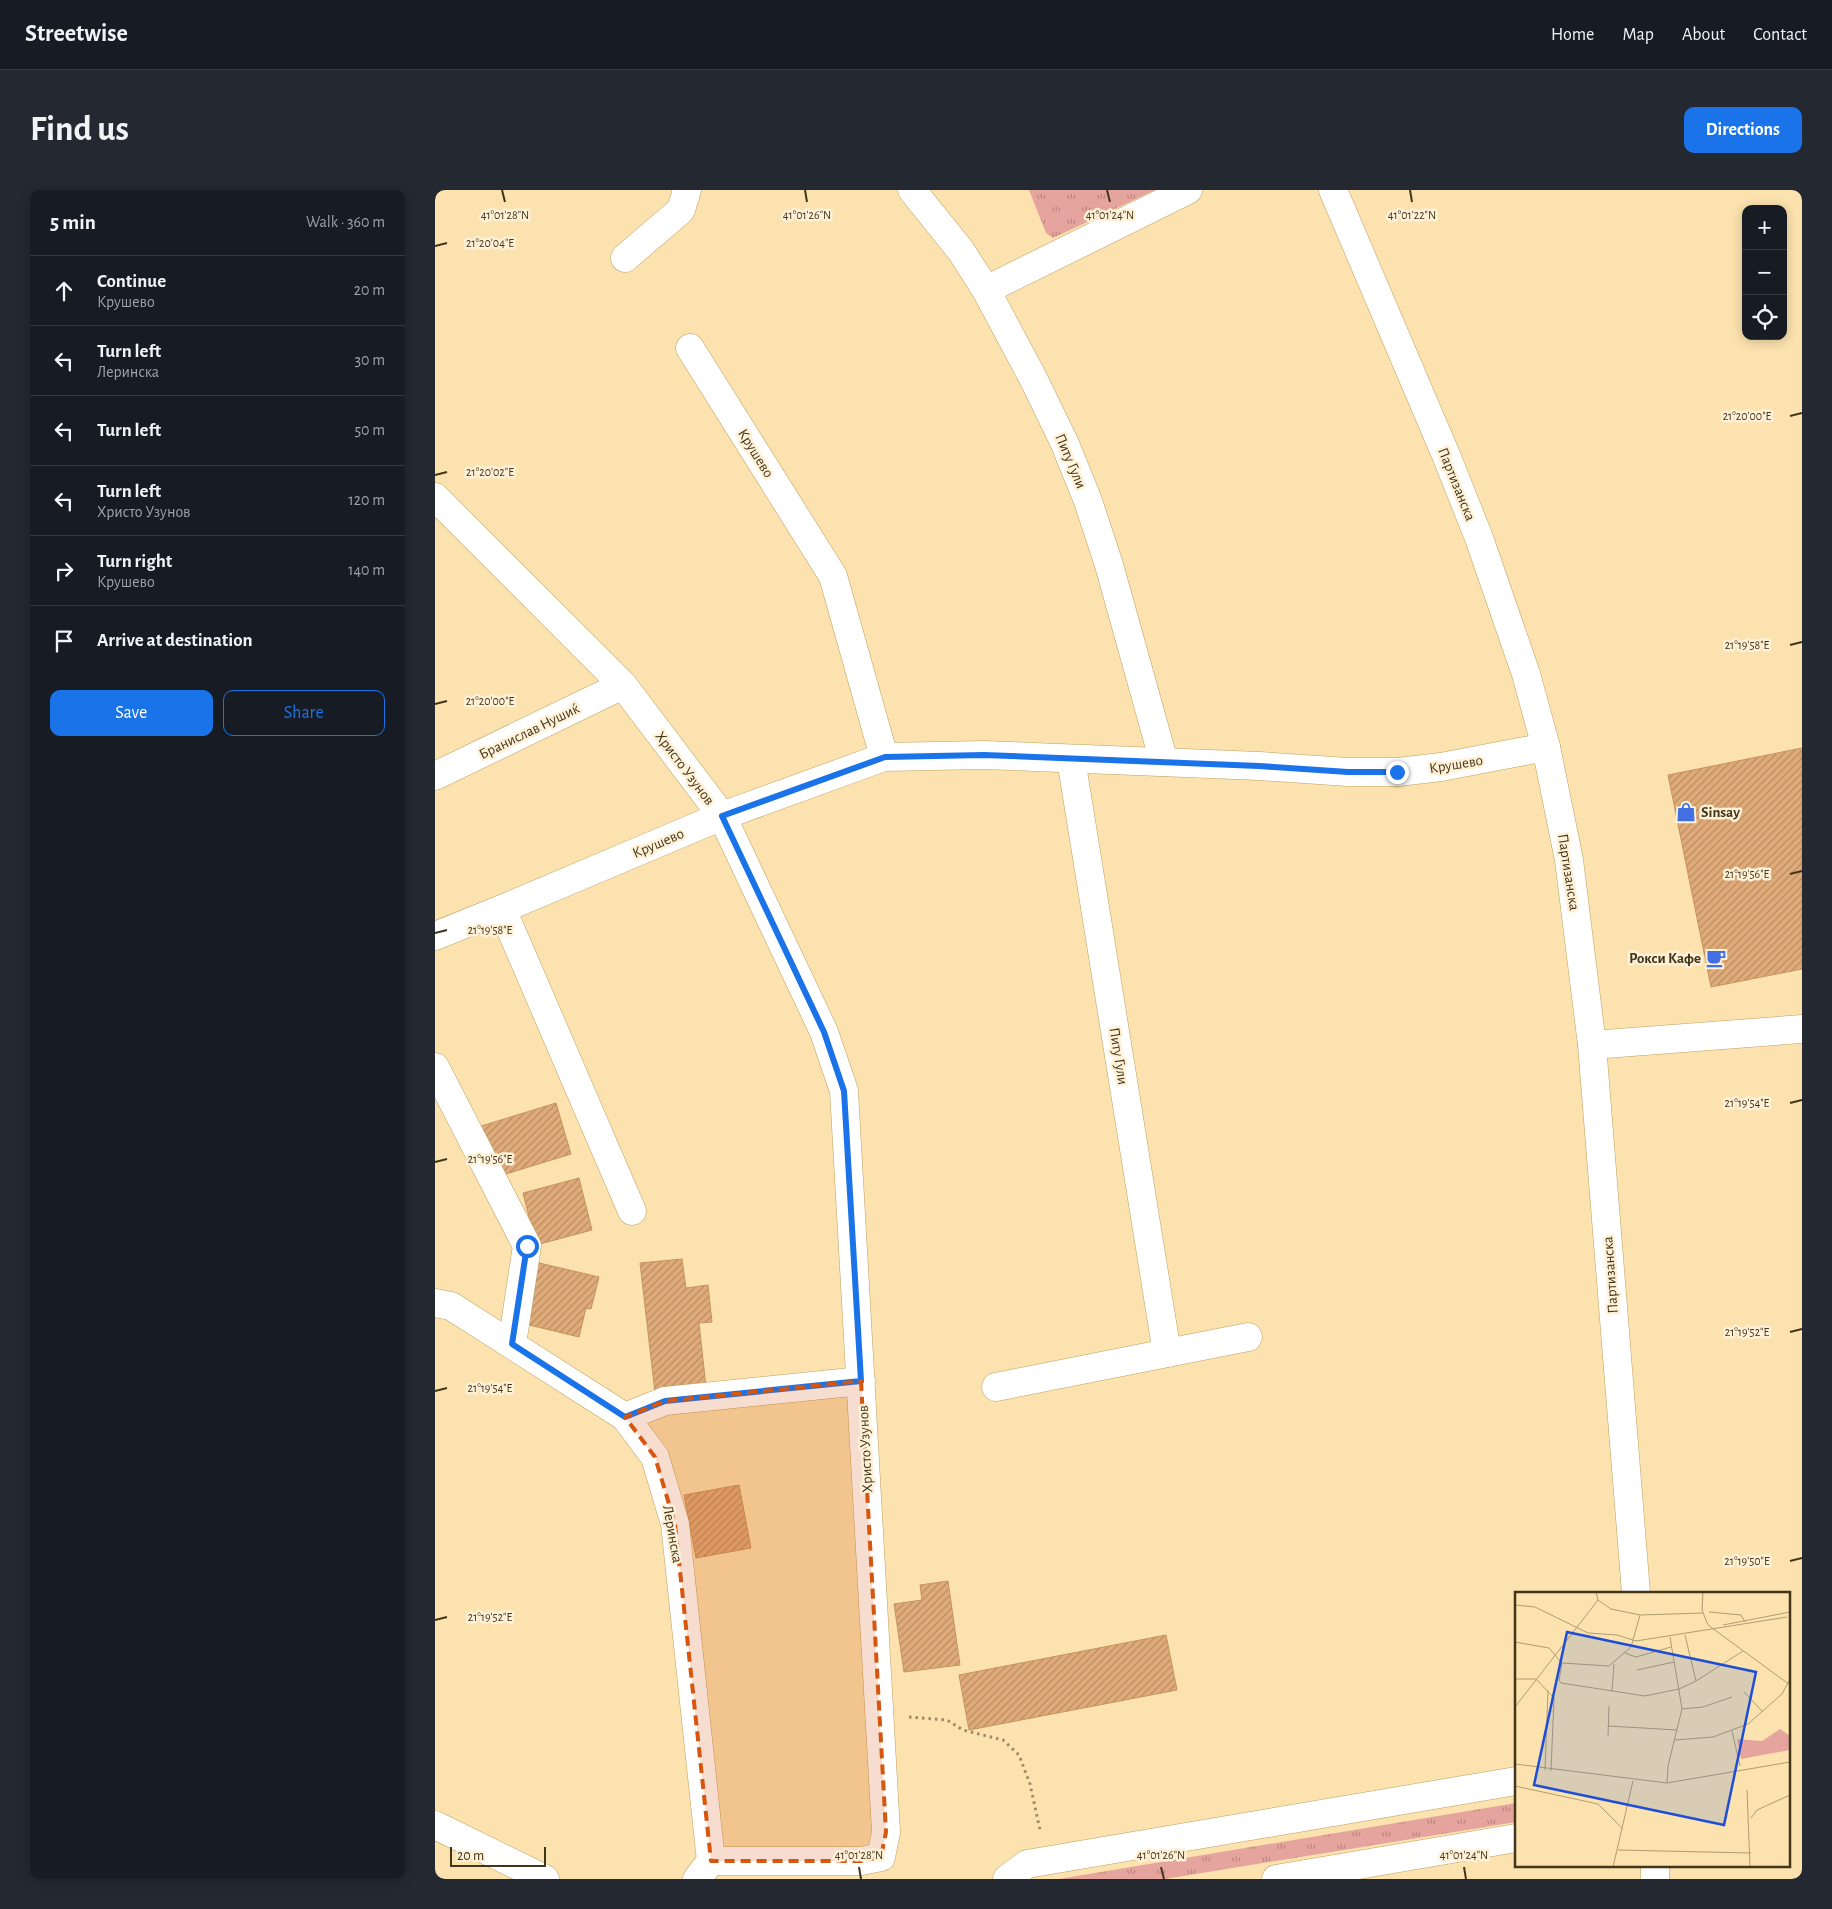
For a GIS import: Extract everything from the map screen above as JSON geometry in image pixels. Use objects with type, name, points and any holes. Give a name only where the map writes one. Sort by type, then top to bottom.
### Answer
[{"type":"street","points":[[625,258],[681,210],[687,190]]},
{"type":"street","name":"Питу Гули","points":[[911,190],[961,251],[985,290],[1033,378],[1065,444],[1088,501],[1109,565],[1164,762]]},
{"type":"street","points":[[985,290],[1188,190]]},
{"type":"street","name":"Партизанска","points":[[1333,190],[1446,455],[1479,538],[1523,665],[1546,746],[1569,860],[1592,1045],[1636,1592]]},
{"type":"street","name":"Крушево","points":[[690,348],[833,576],[885,757]]},
{"type":"street","name":"Христо Узунов","points":[[435,497],[623,685],[722,816],[824,1032],[844,1091],[886,1832],[881,1857],[861,1861],[704,1870]]},
{"type":"street","name":"Бранислав Нушиќ","points":[[435,776],[623,685]]},
{"type":"street","name":"Крушево","points":[[435,936],[722,816],[885,757],[984,755],[1348,772],[1397,772],[1441,767],[1546,746]]},
{"type":"street","name":"Питу Гули","points":[[1071,759],[1167,1353]]},
{"type":"street","points":[[502,909],[632,1211]]},
{"type":"street","points":[[1592,1045],[1802,1029]]},
{"type":"street","points":[[435,1066],[527,1246],[512,1344]]},
{"type":"street","name":"Леринска","points":[[435,1303],[451,1306],[625,1417],[655,1457],[675,1524],[704,1870]]},
{"type":"street","points":[[995,1387],[1248,1337]]},
{"type":"street","points":[[625,1417],[665,1401],[861,1381]]},
{"type":"street","points":[[1007,1879],[1027,1864],[1046,1860],[1515,1781]]},
{"type":"street","points":[[435,1825],[545,1879]]},
{"type":"street","points":[[1276,1879],[1515,1838]]},
{"type":"street","points":[[1655,1866],[1655,1879]]},
{"type":"path","points":[[880,1715],[947,1720],[963,1730],[1003,1740],[1019,1755],[1030,1784],[1046,1860]]},
{"type":"highlighted area","points":[[861,1381],[886,1832],[881,1857],[861,1861],[711,1861],[675,1524],[655,1457],[625,1417],[665,1401]]},
{"type":"green space","points":[[1029,190],[1155,190],[1053,238],[1046,233]]},
{"type":"green space","points":[[1515,1803],[1515,1822],[1165,1879],[1059,1879]]},
{"type":"building","points":[[1802,748],[1802,969],[1711,987],[1668,775]]},
{"type":"building","points":[[556,1103],[571,1154],[493,1178],[478,1127]]},
{"type":"building","points":[[579,1178],[592,1230],[536,1245],[523,1193]]},
{"type":"building","points":[[682,1259],[686,1288],[708,1285],[712,1322],[699,1323],[706,1387],[655,1393],[640,1263]]},
{"type":"building","points":[[535,1262],[599,1277],[591,1309],[586,1308],[579,1337],[521,1323]]},
{"type":"building","points":[[739,1485],[751,1548],[696,1558],[684,1495]]},
{"type":"building","points":[[948,1581],[960,1665],[904,1672],[894,1604],[922,1600],[920,1585]]},
{"type":"building","points":[[1166,1635],[1177,1690],[969,1730],[959,1675]]},
{"type":"place","name":"Sinsay","points":[[1686,812]]},
{"type":"place","name":"Рокси Кафе","points":[[1716,958]]},
{"type":"route","points":[[527,1246],[512,1344],[625,1417],[665,1401],[861,1381],[844,1091],[824,1032],[722,816],[885,757],[984,755],[1259,766],[1348,772],[1397,772]]}]
